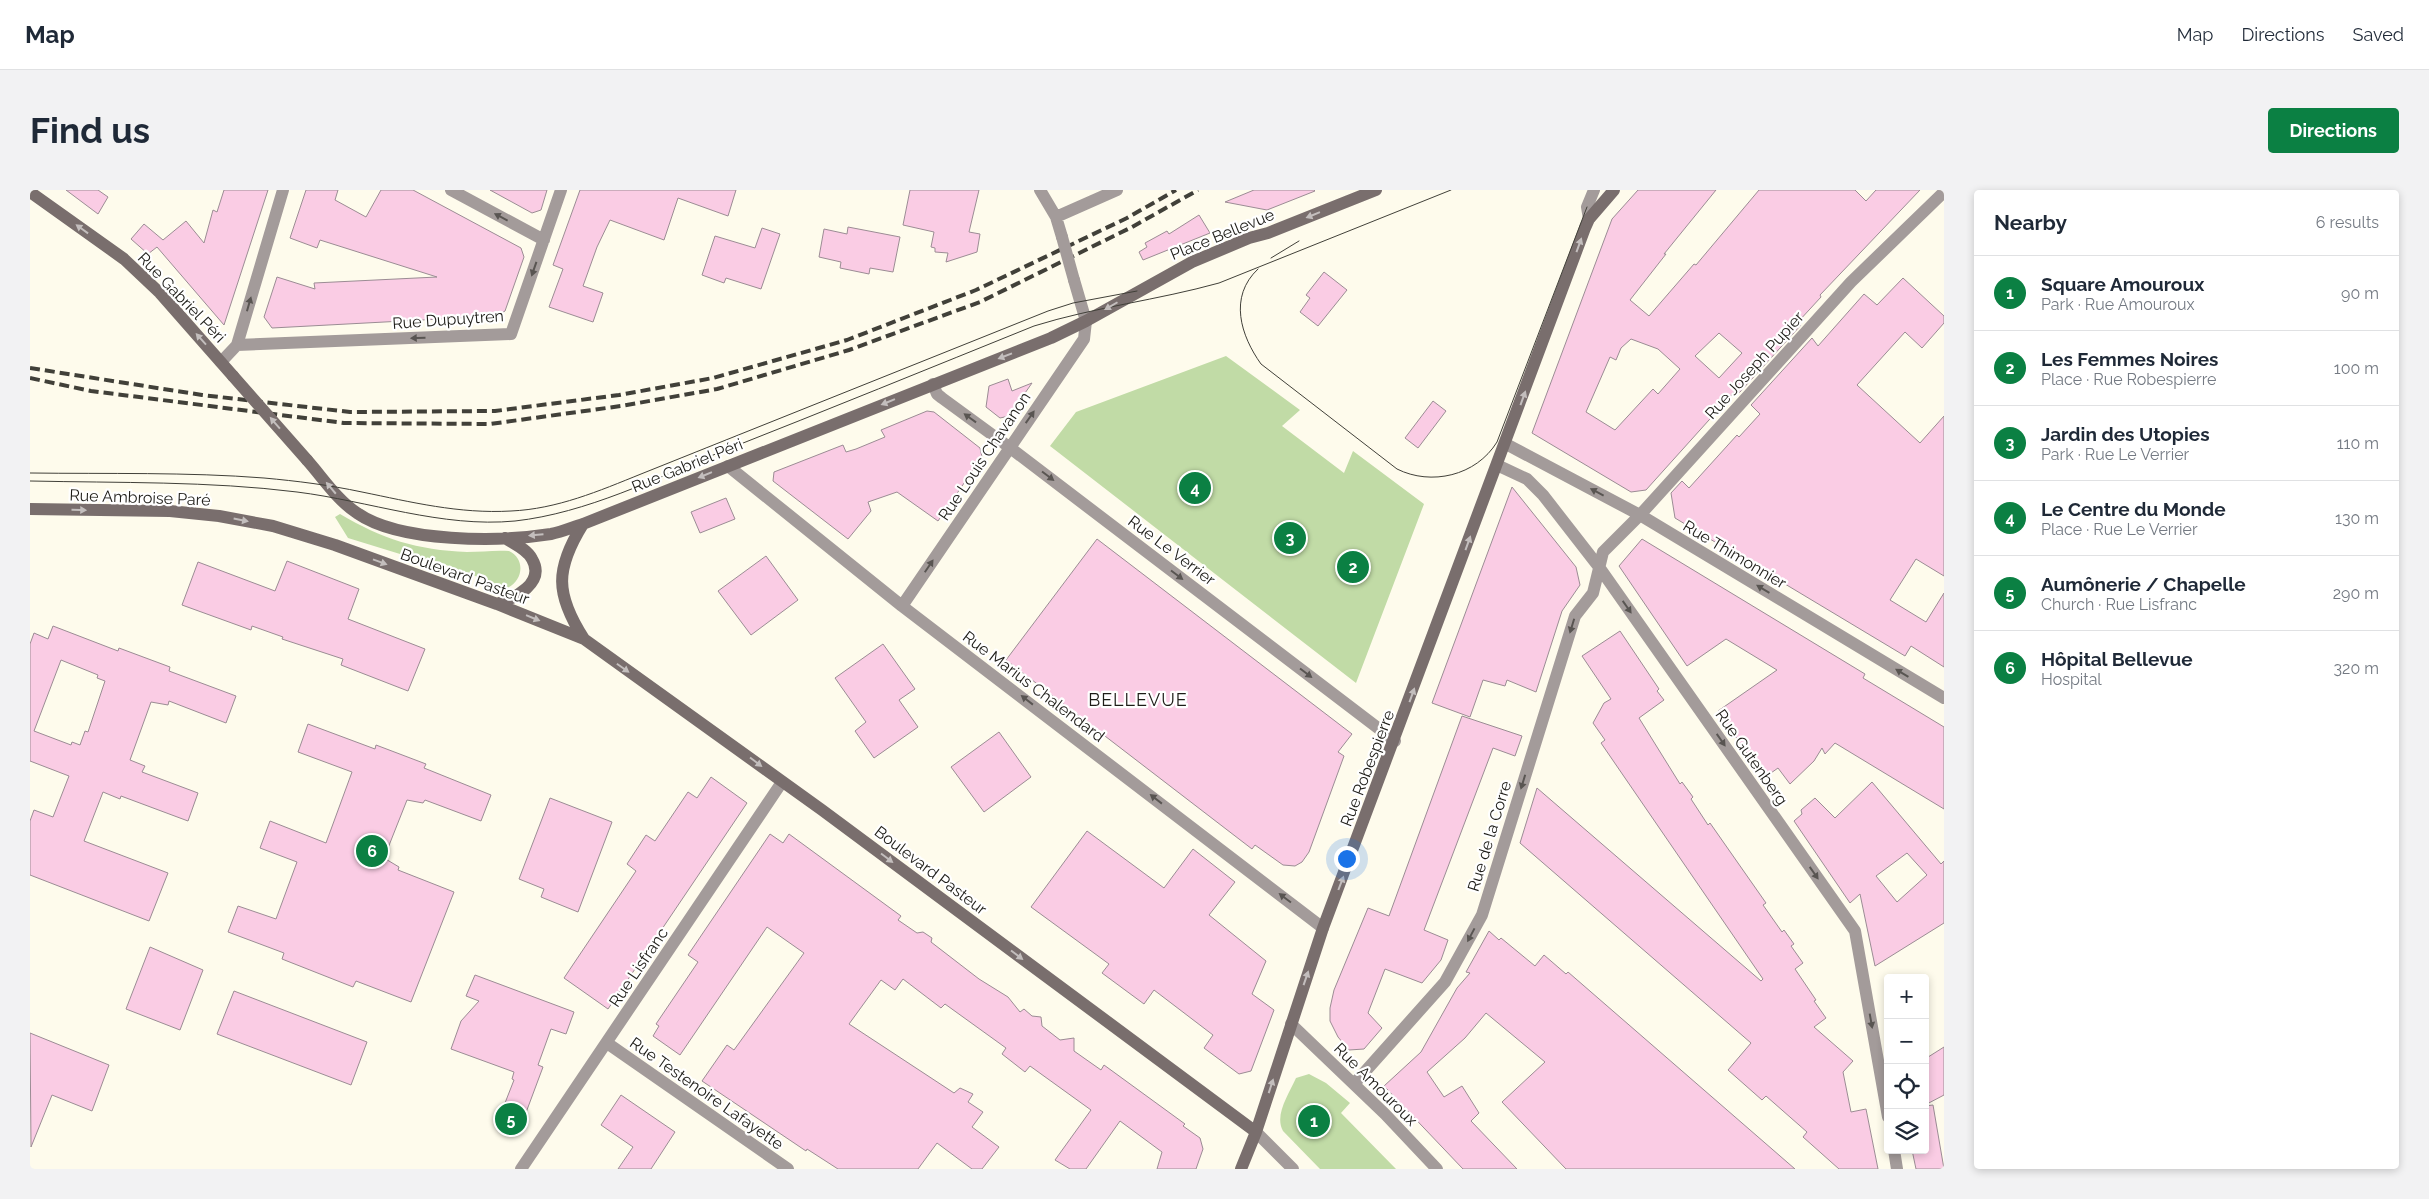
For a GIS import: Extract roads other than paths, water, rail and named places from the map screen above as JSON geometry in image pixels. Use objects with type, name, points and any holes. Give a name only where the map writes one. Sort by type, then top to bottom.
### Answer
[{"type":"main road","name":"Place Bellevue","points":[[1086,321],[1192,262],[1249,238],[1268,233],[1376,190]]},
{"type":"main road","points":[[1497,465],[1588,213],[1614,190]]},
{"type":"main road","name":"Rue Gabriel Péri","points":[[30,192],[124,260],[160,293],[339,498],[356,513],[376,523],[422,536],[505,538],[552,534],[584,524],[1051,338],[1086,321]]},
{"type":"main road","name":"Rue Robespierre","points":[[1242,1169],[1323,928],[1395,741],[1497,465]]},
{"type":"main road","name":"Rue Ambroise Paré","points":[[30,509],[170,511],[219,516],[273,526],[334,545]]},
{"type":"main road","name":"Boulevard Pasteur","points":[[584,524],[566,555],[562,589],[567,611],[584,639]]},
{"type":"main road","points":[[497,604],[513,598],[529,588],[535,575],[534,560],[505,538]]},
{"type":"main road","name":"Boulevard Pasteur","points":[[334,545],[497,604],[584,639],[822,810],[1256,1132]]},
{"type":"street","points":[[221,362],[237,346],[283,190]]},
{"type":"street","points":[[451,190],[544,240]]},
{"type":"street","name":"Rue Dupuytren","points":[[237,346],[511,334],[561,190]]},
{"type":"street","points":[[1040,190],[1056,217],[1086,321]]},
{"type":"street","points":[[1056,217],[1117,190]]},
{"type":"street","points":[[1588,213],[1594,190]]},
{"type":"street","name":"Rue Joseph Pupier","points":[[1599,567],[1603,552],[1640,515],[1851,282],[1944,192]]},
{"type":"street","name":"Rue Louis Chavanon","points":[[902,606],[1084,339],[1086,321]]},
{"type":"street","name":"Rue Le Verrier","points":[[933,384],[937,394],[942,398],[1395,741]]},
{"type":"street","name":"Rue Thimonnier","points":[[1506,444],[1640,515],[1944,698]]},
{"type":"street","name":"Rue Gutenberg","points":[[1497,465],[1527,479],[1544,495],[1599,567],[1855,932],[1887,1109]]},
{"type":"street","name":"Rue Marius Chalendard","points":[[728,466],[902,606],[1323,928]]},
{"type":"street","name":"Rue de la Corre","points":[[1354,1084],[1445,982],[1482,915],[1575,616],[1593,592],[1599,567]]},
{"type":"street","name":"Rue Lisfranc","points":[[521,1169],[782,782]]},
{"type":"street","name":"Rue Amouroux","points":[[1291,1024],[1354,1084],[1437,1169]]},
{"type":"street","name":"Rue Testenoire Lafayette","points":[[607,1043],[788,1169]]},
{"type":"street","points":[[1256,1132],[1292,1169]]},
{"type":"street","points":[[1895,1154],[1897,1169]]},
{"type":"tram line","points":[[30,481],[164,483],[264,488],[324,496],[460,521],[515,521],[542,517],[595,502],[647,483],[1034,326],[1057,319],[1219,283],[1451,190]]},
{"type":"tram line","points":[[1258,269],[1249,280],[1240,304],[1243,329],[1261,364],[1397,469],[1424,477],[1452,475],[1477,463],[1488,454],[1497,442],[1587,207]]},
{"type":"tram line","points":[[1271,258],[1299,241]]},
{"type":"tram line","points":[[30,473],[177,474],[264,478],[325,485],[454,509],[473,511],[528,510],[561,503],[609,487],[1048,311],[1073,303],[1137,291]]},
{"type":"railway","points":[[30,368],[202,395],[350,412],[495,411],[619,395],[713,378],[847,340],[976,290],[1127,218],[1176,190]]},
{"type":"railway","points":[[30,378],[91,391],[344,423],[490,424],[621,406],[717,389],[849,350],[980,302],[1132,227],[1198,190]]},
{"type":"place","name":"Le Centre du Monde","points":[[1195,488]]},
{"type":"place","name":"Jardin des Utopies","points":[[1290,538]]},
{"type":"place","name":"Les Femmes Noires","points":[[1353,567]]},
{"type":"place","name":"Hôpital Bellevue","points":[[372,851]]},
{"type":"place","name":"Aumônerie / Chapelle","points":[[511,1119]]},
{"type":"place","name":"Square Amouroux","points":[[1314,1121]]},
{"type":"district","name":"BELLEVUE","points":[[1138,700]]}]
